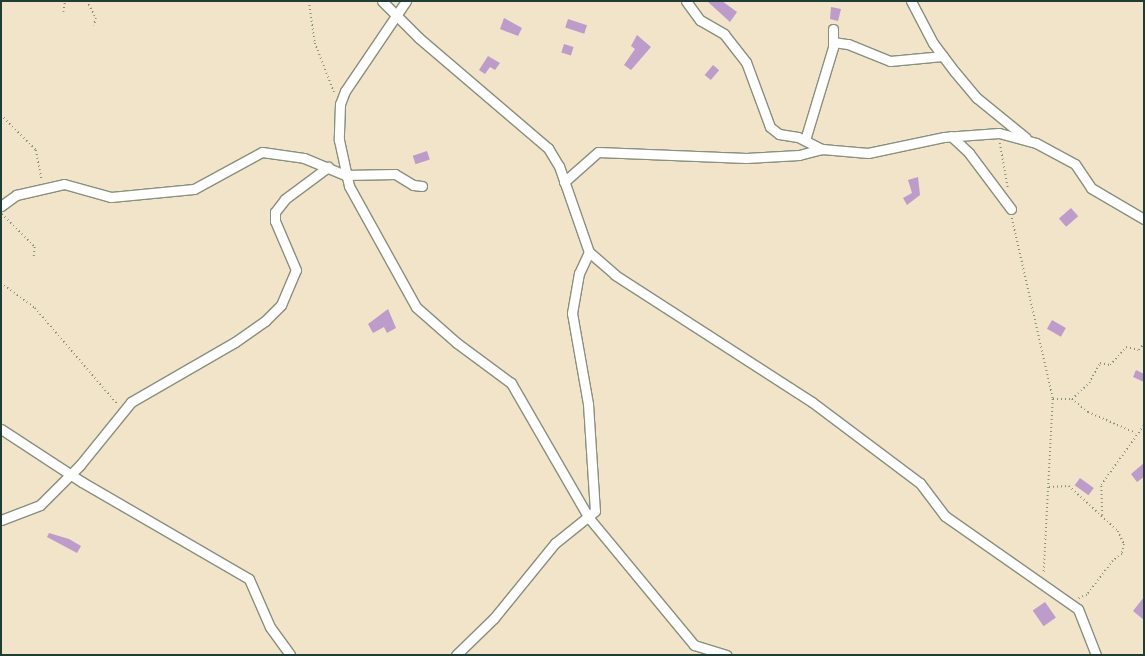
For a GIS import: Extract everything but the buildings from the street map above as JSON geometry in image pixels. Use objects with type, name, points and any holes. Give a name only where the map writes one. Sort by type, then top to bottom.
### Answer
[{"type":"street","points":[[382,1],[396,17],[491,102],[533,132],[548,148],[564,182],[589,252],[615,275],[812,402],[920,483],[945,516],[1073,605],[1096,655]]},
{"type":"street","points":[[406,1],[345,91],[340,104],[339,140],[345,174],[416,307],[457,343],[511,383],[589,518],[694,645],[726,655]]},
{"type":"street","points":[[686,1],[700,20],[724,34],[746,62],[770,127],[780,134],[805,140],[822,149]]},
{"type":"street","points":[[911,1],[943,56],[977,98],[1028,141]]},
{"type":"street","points":[[805,140],[833,42],[833,28]]},
{"type":"street","points":[[833,42],[848,44],[890,61],[943,56]]},
{"type":"street","points":[[564,182],[598,152],[746,158],[799,155],[822,149],[868,153],[951,136],[999,133],[1028,141],[1074,164],[1091,188],[1144,219]]},
{"type":"street","points":[[951,136],[969,153],[1011,209]]},
{"type":"street","points":[[1,206],[16,195],[64,184],[111,197],[194,189],[262,152],[304,158],[345,174],[395,174],[412,185],[422,186]]},
{"type":"street","points":[[1,520],[40,505],[69,474],[123,410],[235,342],[265,321],[281,305],[296,270],[275,221],[275,212],[285,199],[328,168]]},
{"type":"street","points":[[456,655],[494,618],[555,543],[589,518],[595,511],[588,404],[572,313],[579,273],[589,252]]},
{"type":"street","points":[[1,429],[69,474],[249,579],[270,627],[290,655]]},
{"type":"path","points":[[63,12],[65,1]]},
{"type":"path","points":[[87,1],[96,18],[94,26]]},
{"type":"path","points":[[309,1],[315,43],[340,104]]},
{"type":"path","points":[[1,115],[36,150],[43,188]]},
{"type":"path","points":[[999,133],[1008,194]]},
{"type":"path","points":[[1011,209],[1053,399],[1043,583]]},
{"type":"path","points":[[1,213],[34,247],[34,257]]},
{"type":"path","points":[[1,283],[35,308],[123,410]]},
{"type":"path","points":[[1072,399],[1089,383],[1100,363],[1110,365],[1126,347],[1138,350],[1144,343]]},
{"type":"path","points":[[1053,399],[1072,399],[1088,412],[1136,434]]},
{"type":"path","points":[[1102,515],[1101,485],[1136,434],[1144,426]]},
{"type":"path","points":[[1049,487],[1069,486],[1118,531],[1124,544],[1122,554],[1113,560],[1087,595],[1073,605]]}]
